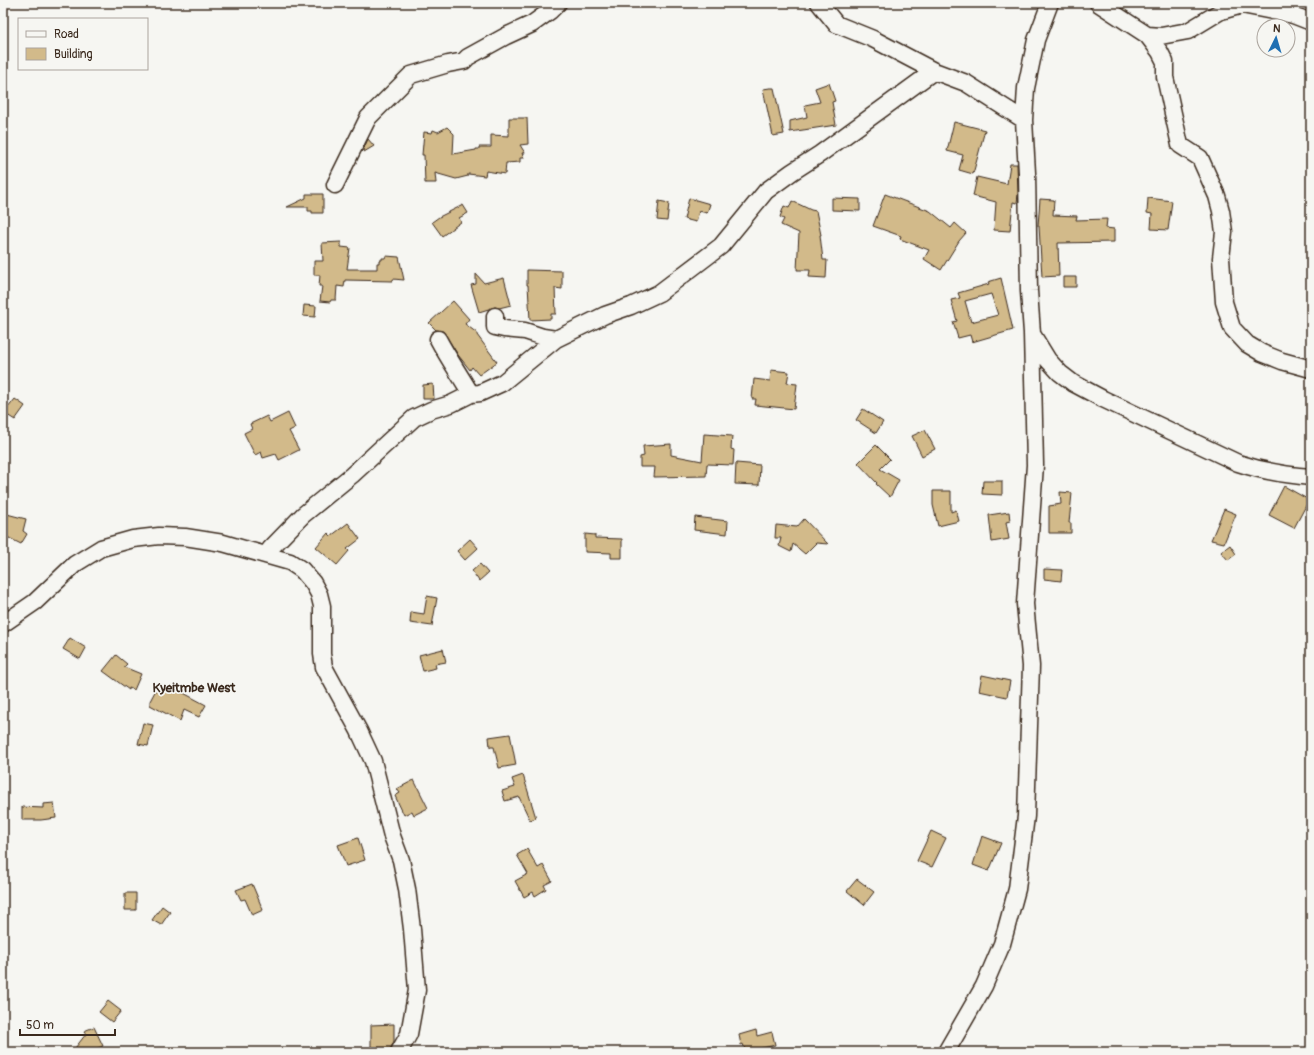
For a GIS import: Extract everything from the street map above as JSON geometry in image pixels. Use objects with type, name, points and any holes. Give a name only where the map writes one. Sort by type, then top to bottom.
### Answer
[{"type":"street","points":[[335,185],[368,118],[412,75],[448,64],[464,61],[468,57],[506,36],[532,24],[558,3]]},
{"type":"street","points":[[820,3],[836,24],[873,39],[934,72],[966,83],[1024,120]]},
{"type":"street","points":[[946,1052],[984,986],[1002,944],[1017,888],[1026,816],[1031,666],[1025,604],[1035,465],[1032,333],[1028,291],[1027,173],[1024,120],[1026,88],[1036,40],[1050,3]]},
{"type":"street","points":[[1098,3],[1148,36],[1160,52],[1165,62],[1165,77],[1180,145],[1200,158],[1217,196],[1221,211],[1224,232],[1221,258],[1224,302],[1232,328],[1247,344],[1262,353],[1282,361],[1311,368]]},
{"type":"street","points":[[1148,36],[1162,36],[1188,31],[1222,11],[1242,5],[1293,15],[1311,22]]},
{"type":"street","points":[[266,556],[271,548],[303,514],[352,475],[414,418],[451,404],[471,394],[502,383],[556,339],[605,315],[631,306],[659,293],[721,246],[766,191],[934,72]]},
{"type":"street","points":[[495,316],[495,327],[525,331],[543,337],[556,339]]},
{"type":"street","points":[[1032,333],[1048,360],[1060,373],[1073,383],[1103,399],[1238,463],[1278,474],[1311,477]]},
{"type":"street","points":[[438,339],[448,358],[457,369],[471,394]]},
{"type":"street","points":[[283,535],[285,551],[290,562]]},
{"type":"street","points":[[3,624],[35,602],[75,564],[101,548],[133,539],[159,536],[185,537],[223,543],[290,562],[306,574],[319,594],[322,606],[322,654],[324,667],[359,731],[373,761],[392,836],[401,860],[407,889],[417,990],[409,1034],[399,1052]]},
{"type":"building","points":[[829,83],[835,101],[832,102],[836,125],[790,132],[790,121],[807,117],[805,105],[820,102],[815,88]]},
{"type":"building","points":[[774,88],[784,134],[773,136],[763,89]]},
{"type":"building","points":[[509,118],[527,118],[528,144],[520,145],[525,153],[522,153],[524,158],[520,158],[520,162],[506,163],[505,174],[486,171],[485,176],[468,174],[468,176],[456,179],[435,173],[436,183],[425,183],[424,155],[422,155],[424,132],[432,133],[433,130],[438,132],[447,127],[454,134],[453,154],[476,150],[479,149],[479,147],[491,147],[491,135],[509,136]]},
{"type":"building","points":[[954,122],[985,130],[973,174],[959,170],[963,155],[947,151]]},
{"type":"building","points":[[368,139],[374,146],[364,152],[363,150]]},
{"type":"building","points":[[1010,164],[1017,164],[1017,203],[1013,202],[1010,231],[994,230],[996,202],[973,196],[977,177],[1007,184]]},
{"type":"building","points":[[306,194],[323,194],[323,213],[312,213],[312,211],[308,211],[308,207],[287,207],[306,198]]},
{"type":"building","points":[[885,194],[930,211],[951,228],[955,223],[966,233],[959,241],[941,270],[924,259],[929,250],[900,239],[901,236],[873,226]]},
{"type":"building","points":[[689,198],[710,204],[707,213],[699,211],[696,222],[684,219]]},
{"type":"building","points":[[832,198],[860,199],[860,211],[832,210]]},
{"type":"building","points":[[1148,198],[1172,201],[1168,230],[1151,229],[1152,214],[1147,213]]},
{"type":"building","points":[[1040,199],[1054,200],[1053,215],[1077,216],[1076,220],[1107,219],[1106,228],[1114,229],[1114,242],[1058,243],[1059,276],[1042,277],[1038,226]]},
{"type":"building","points":[[659,201],[669,203],[667,221],[657,220]]},
{"type":"building","points":[[792,201],[816,211],[821,235],[823,260],[827,260],[826,278],[809,277],[810,270],[797,270],[799,233],[781,225],[784,219],[780,217],[784,206],[789,208]]},
{"type":"building","points":[[463,205],[468,213],[459,218],[461,222],[442,236],[432,222]]},
{"type":"building","points":[[341,242],[341,247],[350,248],[347,269],[377,269],[377,263],[379,263],[379,260],[382,260],[382,258],[385,258],[386,256],[399,257],[404,280],[345,280],[344,287],[337,286],[336,300],[331,300],[330,302],[320,301],[322,286],[319,286],[320,275],[314,275],[314,261],[323,261],[322,243]]},
{"type":"building","points":[[527,270],[562,271],[562,289],[555,288],[556,314],[551,314],[551,319],[530,320]]},
{"type":"building","points":[[476,274],[484,283],[504,278],[511,305],[499,308],[495,307],[479,312],[471,285],[476,284]]},
{"type":"building","points":[[1063,277],[1076,277],[1076,287],[1063,287]]},
{"type":"building","points":[[1001,278],[1013,330],[972,342],[970,335],[958,338],[953,322],[957,321],[951,300],[960,298],[958,293],[989,284],[988,282]],"holes":[[[991,294],[998,315],[971,322],[965,301]]]},
{"type":"building","points":[[453,301],[469,319],[465,324],[477,333],[497,362],[479,375],[472,367],[470,370],[458,355],[443,331],[436,330],[429,323]]},
{"type":"building","points":[[304,305],[316,306],[315,317],[303,316]]},
{"type":"building","points":[[771,370],[789,372],[787,383],[797,384],[794,409],[755,405],[756,399],[752,399],[754,379],[770,381]]},
{"type":"building","points":[[433,384],[434,399],[423,399],[423,385]]},
{"type":"building","points":[[15,399],[25,406],[15,420],[4,413]]},
{"type":"building","points":[[863,409],[883,422],[876,433],[856,420]]},
{"type":"building","points":[[288,413],[295,428],[289,431],[299,450],[279,460],[276,454],[263,458],[261,452],[255,455],[244,433],[252,429],[250,424],[267,416],[270,422]]},
{"type":"building","points":[[925,430],[935,449],[922,456],[912,436]]},
{"type":"building","points":[[704,434],[732,436],[731,449],[734,450],[733,465],[707,464],[706,476],[654,477],[655,467],[640,467],[640,457],[644,456],[643,446],[671,444],[671,455],[702,461]]},
{"type":"building","points":[[876,445],[890,459],[880,469],[899,480],[890,497],[876,484],[877,483],[858,463]]},
{"type":"building","points":[[736,463],[760,465],[759,485],[735,484]]},
{"type":"building","points":[[983,481],[1002,481],[1002,495],[982,494]]},
{"type":"building","points":[[1284,486],[1309,500],[1294,528],[1269,515]]},
{"type":"building","points":[[933,491],[951,491],[951,512],[956,510],[959,521],[938,526],[933,505]]},
{"type":"building","points":[[1060,492],[1072,493],[1069,523],[1071,523],[1071,533],[1049,533],[1049,506],[1061,504]]},
{"type":"building","points":[[1224,509],[1236,514],[1224,543],[1211,540]]},
{"type":"building","points":[[1009,512],[1010,521],[1006,522],[1009,539],[992,542],[989,515]]},
{"type":"building","points":[[3,513],[26,519],[23,531],[27,534],[21,544],[3,535]]},
{"type":"building","points":[[695,517],[728,521],[727,534],[694,530]]},
{"type":"building","points":[[804,519],[828,544],[816,543],[805,554],[793,544],[791,552],[779,546],[781,538],[775,538],[776,525],[797,527]]},
{"type":"building","points":[[348,523],[360,539],[347,549],[349,551],[337,565],[316,547],[328,533],[331,536]]},
{"type":"building","points":[[585,534],[595,535],[595,538],[622,539],[622,558],[611,558],[611,553],[585,552]]},
{"type":"building","points":[[470,539],[478,548],[465,560],[457,551]]},
{"type":"building","points":[[1230,545],[1236,554],[1228,560],[1221,552]]},
{"type":"building","points":[[480,564],[488,573],[479,581],[472,571]]},
{"type":"building","points":[[1044,569],[1062,570],[1061,581],[1044,579]]},
{"type":"building","points":[[427,596],[437,598],[432,626],[410,623],[411,612],[424,614]]},
{"type":"building","points":[[70,638],[86,648],[80,659],[63,649]]},
{"type":"building","points":[[443,649],[446,662],[435,664],[436,668],[423,671],[419,655]]},
{"type":"building","points":[[116,655],[127,664],[124,667],[141,674],[134,690],[129,688],[129,690],[103,671]]},
{"type":"building","points":[[982,675],[1010,681],[1007,697],[979,691]]},
{"type":"building","points":[[159,684],[174,692],[176,689],[206,705],[199,717],[184,710],[180,721],[150,705],[150,701]]},
{"type":"building","points":[[143,723],[153,725],[148,746],[138,744]]},
{"type":"building","points":[[510,734],[516,765],[499,768],[494,747],[490,747],[489,737]]},
{"type":"building","points":[[523,775],[536,818],[530,820],[519,797],[505,801],[502,791],[515,787],[512,779]]},
{"type":"building","points":[[414,780],[428,808],[414,815],[412,811],[404,815],[395,796],[400,793],[397,789]]},
{"type":"building","points":[[54,803],[56,818],[22,820],[22,807],[43,808],[43,804]]},
{"type":"building","points":[[931,831],[946,838],[932,867],[917,861]]},
{"type":"building","points":[[982,836],[1001,843],[989,871],[973,865]]},
{"type":"building","points":[[358,838],[365,860],[346,866],[338,845]]},
{"type":"building","points":[[527,849],[538,868],[543,865],[552,881],[544,885],[546,889],[535,896],[533,892],[524,897],[515,881],[528,874],[517,855]]},
{"type":"building","points":[[857,879],[874,892],[864,905],[847,891]]},
{"type":"building","points":[[252,884],[263,910],[252,915],[245,899],[241,900],[236,890]]},
{"type":"building","points":[[125,893],[136,893],[136,910],[125,910]]},
{"type":"building","points":[[162,906],[170,912],[161,925],[152,920]]},
{"type":"building","points":[[108,1001],[121,1011],[112,1022],[99,1012]]},
{"type":"building","points":[[394,1024],[394,1041],[390,1050],[371,1050],[371,1025]]},
{"type":"building","points":[[94,1027],[103,1046],[89,1052],[72,1052],[86,1034],[84,1031]]},
{"type":"building","points":[[756,1030],[757,1036],[772,1032],[775,1045],[746,1052],[743,1044],[741,1045],[739,1035]]},
{"type":"district","name":"Kyeitmbe West","points":[[194,688]]}]
